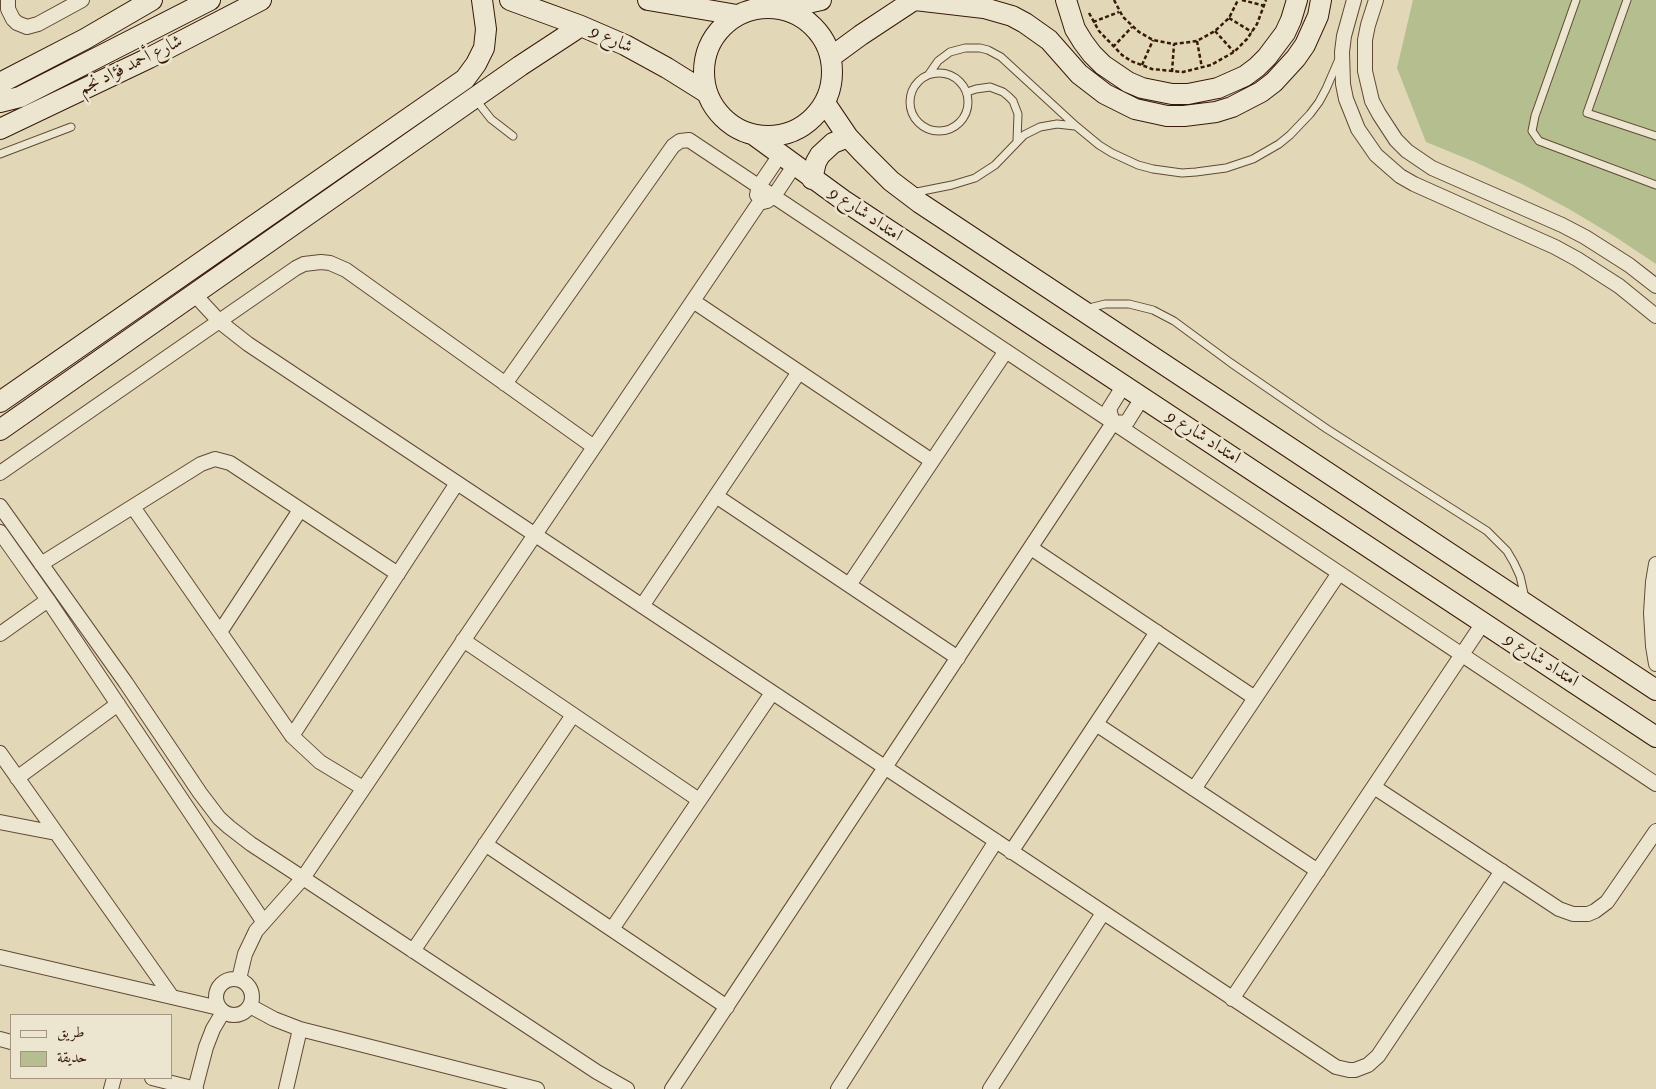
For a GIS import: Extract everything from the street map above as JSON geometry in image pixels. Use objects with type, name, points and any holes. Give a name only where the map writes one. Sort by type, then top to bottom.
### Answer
[{"type":"street","points":[[8,0],[8,9],[12,19],[17,23],[28,26],[38,24],[82,0]]},
{"type":"street","points":[[0,83],[84,39],[152,0]]},
{"type":"street","points":[[0,102],[20,97],[210,0]]},
{"type":"street","name":"شارع أحمد فؤاد نجم","points":[[0,129],[149,58],[261,0]]},
{"type":"street","points":[[0,402],[465,79],[476,64],[484,48],[486,29],[482,0]]},
{"type":"street","name":"شارع 9","points":[[510,0],[581,26],[646,56],[707,93]]},
{"type":"street","points":[[648,0],[704,11],[737,15],[759,9],[781,9],[821,0]]},
{"type":"street","points":[[831,57],[861,34],[914,0],[984,8],[1025,22],[1049,40],[1079,74],[1105,94],[1135,109],[1167,116],[1208,114],[1232,107],[1261,92],[1274,82],[1305,45],[1318,16],[1321,0]]},
{"type":"street","points":[[1066,0],[1079,36],[1102,65],[1128,82],[1142,88],[1165,93],[1188,94],[1218,88],[1244,76],[1256,67],[1277,46],[1285,33],[1297,0]]},
{"type":"street","points":[[1354,0],[1344,36],[1342,52],[1343,84],[1352,114],[1367,142],[1388,166],[1414,184],[1555,247],[1577,259],[1619,286],[1656,316]]},
{"type":"street","points":[[1376,0],[1365,40],[1365,71],[1370,93],[1379,114],[1396,140],[1407,151],[1432,168],[1585,237],[1629,265],[1656,286]]},
{"type":"street","points":[[737,15],[720,29],[708,48],[704,71],[707,93],[718,112],[734,127],[754,135],[775,136],[795,131],[812,120],[825,103],[831,86],[832,76],[831,57],[822,38],[812,26],[800,17],[781,9]]},
{"type":"street","points":[[0,430],[474,97],[581,26]]},
{"type":"street","points":[[825,103],[848,137],[876,167],[908,194],[1656,690]]},
{"type":"street","points":[[398,126],[409,143]]},
{"type":"street","name":"امتداد شارع 9","points":[[754,135],[812,179],[1656,737]]},
{"type":"street","points":[[812,179],[820,155],[833,143],[848,137]]},
{"type":"street","points":[[505,384],[676,143],[684,140],[693,142],[1656,784]]},
{"type":"street","points":[[759,203],[757,195],[759,186],[787,160]]},
{"type":"street","points":[[239,979],[241,967],[250,942],[263,921],[303,878],[759,203],[767,201],[774,196],[787,160]]},
{"type":"street","points":[[0,473],[296,268],[312,262],[330,263],[346,270],[594,447]]},
{"type":"street","points":[[194,294],[220,322],[248,344],[1336,1067],[1349,1070],[1362,1068],[1374,1061],[1502,872]]},
{"type":"street","points":[[693,301],[932,461]]},
{"type":"street","points":[[849,586],[1006,351]]},
{"type":"street","points":[[642,606],[799,372]]},
{"type":"street","points":[[672,1089],[1113,422],[1109,408],[1124,385]]},
{"type":"street","points":[[1113,422],[1127,422],[1142,398]]},
{"type":"street","points":[[41,564],[200,464],[215,460],[230,463],[398,574]]},
{"type":"street","points":[[292,736],[457,483]]},
{"type":"street","points":[[716,496],[958,658]]},
{"type":"street","points":[[0,506],[219,818],[240,836],[303,878],[605,1077],[627,1089]]},
{"type":"street","points":[[133,506],[300,746],[320,762],[363,788]]},
{"type":"street","points":[[220,632],[300,510]]},
{"type":"street","points":[[0,532],[48,600],[263,921]]},
{"type":"street","points":[[1031,548],[1256,698]]},
{"type":"street","points":[[1656,564],[1653,616],[1653,646],[1656,664]]},
{"type":"street","points":[[1194,789],[1339,573]]},
{"type":"street","points":[[0,634],[48,600]]},
{"type":"street","points":[[1232,999],[1484,623]]},
{"type":"street","points":[[1011,852],[1157,632]]},
{"type":"street","points":[[463,640],[699,800]]},
{"type":"street","points":[[117,703],[118,684],[126,683]]},
{"type":"street","points":[[612,929],[772,693]]},
{"type":"street","points":[[117,703],[131,713],[134,712],[139,703]]},
{"type":"street","points":[[17,778],[117,703]]},
{"type":"street","points":[[413,951],[573,715]]},
{"type":"street","points":[[1096,724],[1318,871]]},
{"type":"street","points":[[0,753],[172,997]]},
{"type":"street","points":[[1374,787],[1502,872],[1566,912],[1573,914],[1588,914],[1602,908],[1656,831]]},
{"type":"street","points":[[0,822],[56,833]]},
{"type":"street","points":[[838,1089],[996,842]]},
{"type":"street","points":[[486,844],[727,1007]]},
{"type":"street","points":[[990,1089],[1103,913]]},
{"type":"street","points":[[0,956],[172,997],[221,1010],[232,1016],[246,1010],[252,1001],[251,990],[244,982],[239,979],[228,979],[218,986],[215,997],[221,1010],[206,1047],[196,1089],[156,1079]]},
{"type":"street","points":[[250,1006],[274,1020],[300,1030],[537,1089]]},
{"type":"street","points":[[286,1089],[300,1030]]},
{"type":"lane","points":[[1576,0],[1535,116],[1532,131],[1539,141],[1656,185]]},
{"type":"lane","points":[[1627,0],[1588,114],[1656,136]]},
{"type":"lane","points":[[929,74],[945,72],[952,75],[964,85],[969,107],[962,121],[949,130],[934,131],[915,118],[912,112],[910,96],[917,82],[929,74],[938,61],[950,52],[965,48],[980,48],[1001,57],[1076,126],[1112,153],[1146,166],[1182,172],[1196,172],[1226,168],[1253,159],[1290,135],[1310,114],[1326,89],[1342,52]]},
{"type":"lane","points":[[967,92],[976,88],[990,87],[1008,96],[1016,107],[1018,114],[1017,141]]},
{"type":"lane","points":[[474,97],[491,119],[513,136]]},
{"type":"lane","points":[[908,194],[975,178],[994,165],[1017,141],[1031,131],[1048,125],[1066,124],[1076,126]]},
{"type":"lane","points":[[0,154],[71,127]]},
{"type":"lane","points":[[1081,310],[1105,304],[1129,304],[1153,310],[1174,321],[1319,424],[1487,531],[1502,546],[1514,563],[1520,576],[1525,603]]},
{"type":"path","points":[[1114,0],[1120,12],[1132,27],[1154,40],[1174,44],[1197,41],[1216,31],[1229,18],[1238,0]]},
{"type":"path","points":[[1242,0],[1264,6]]},
{"type":"path","points":[[1087,7],[1099,31],[1122,55],[1152,69],[1172,72],[1202,68],[1234,52],[1252,32],[1266,0]]},
{"type":"path","points":[[1093,22],[1120,12]]},
{"type":"path","points":[[1229,18],[1252,32]]},
{"type":"path","points":[[1113,47],[1132,27]]},
{"type":"path","points":[[1216,31],[1234,52]]},
{"type":"path","points":[[1142,65],[1154,40]]},
{"type":"path","points":[[1197,41],[1202,68]]},
{"type":"path","points":[[1172,72],[1174,44]]},
{"type":"green space","points":[[1413,0],[1656,0],[1656,264],[1569,209],[1522,184],[1426,142],[1397,68]]}]
